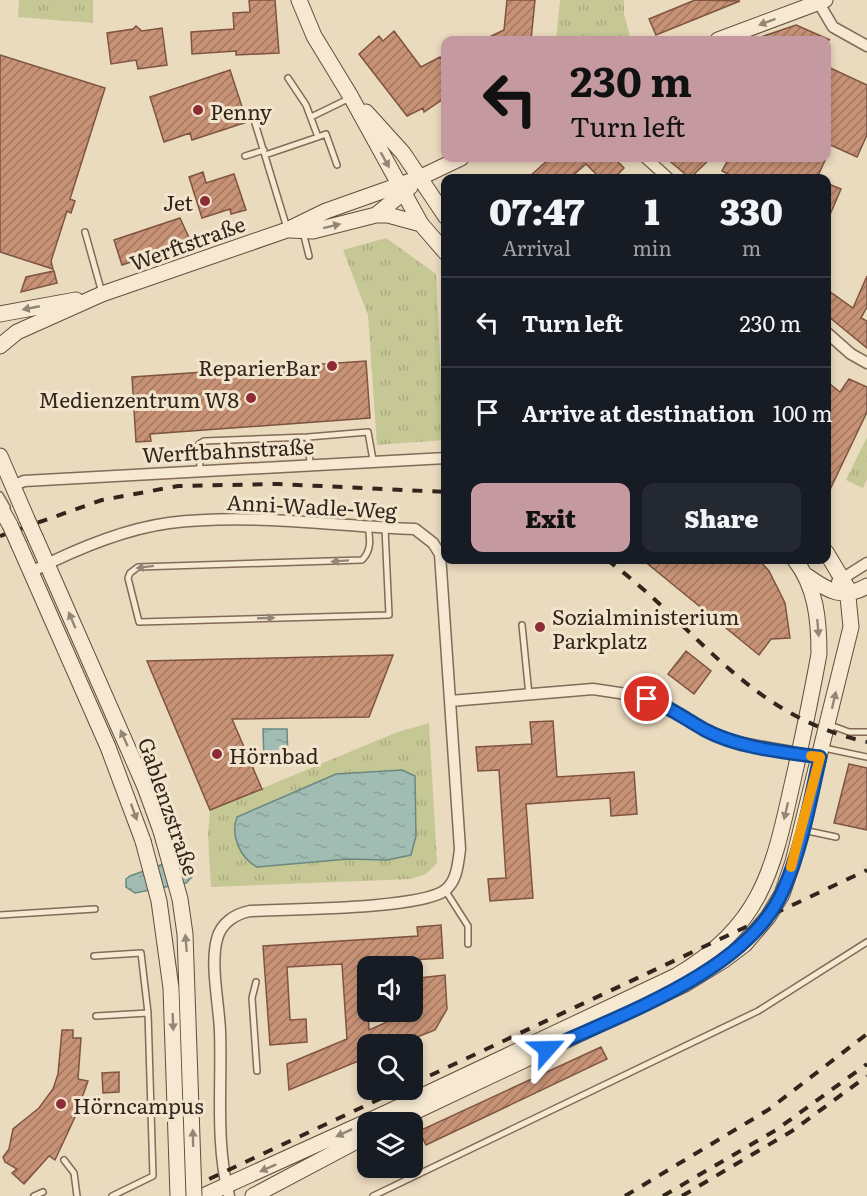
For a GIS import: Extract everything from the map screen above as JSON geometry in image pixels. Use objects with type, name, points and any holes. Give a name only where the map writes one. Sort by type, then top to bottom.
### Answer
[{"type":"main road","points":[[299,0],[314,36],[351,97],[421,224],[441,247]]},
{"type":"main road","points":[[728,36],[819,1]]},
{"type":"main road","points":[[351,97],[403,153],[441,210]]},
{"type":"main road","points":[[402,189],[453,162]]},
{"type":"main road","name":"Werftstraße","points":[[376,215],[402,189]]},
{"type":"main road","name":"Werftstraße","points":[[0,346],[17,332],[102,294],[295,230],[326,211],[402,189]]},
{"type":"main road","name":"Werftstraße","points":[[295,230],[313,231],[376,215],[388,215],[421,224]]},
{"type":"main road","name":"Werftstraße","points":[[0,314],[102,294]]},
{"type":"main road","name":"Gablenzstraße","points":[[0,456],[13,486],[19,545],[108,747],[143,840],[159,901],[171,988],[178,1196]]},
{"type":"main road","points":[[0,507],[18,522]]},
{"type":"main road","name":"Gablenzstraße","points":[[18,522],[36,538],[145,787],[161,831],[180,899],[189,986],[194,1196]]},
{"type":"main road","points":[[414,1112],[685,984],[745,944],[768,917],[782,894],[802,829],[851,627],[850,594],[843,577],[831,559]]},
{"type":"main road","points":[[798,564],[807,576],[825,589],[850,594],[867,586]]},
{"type":"main road","points":[[203,1196],[228,1191],[410,1098],[676,976],[723,943],[747,914],[762,891],[777,853],[819,654],[815,602],[807,576]]},
{"type":"main road","points":[[253,1196],[357,1142]]},
{"type":"street","points":[[819,1],[833,27],[867,46]]},
{"type":"street","points":[[650,162],[664,174]]},
{"type":"street","points":[[831,336],[851,354],[867,363]]},
{"type":"street","name":"Werftbahnstraße","points":[[13,486],[24,481],[200,469],[441,458]]},
{"type":"street","name":"Anni-Wadle-Weg","points":[[32,572],[94,544],[166,524],[214,519],[415,529],[433,543],[440,555],[460,849],[457,873],[445,890]]},
{"type":"street","points":[[815,602],[825,589],[867,563]]},
{"type":"street","points":[[450,701],[593,689],[633,695],[661,703],[705,730],[736,742],[799,754],[821,752]]},
{"type":"street","points":[[228,1191],[221,1150],[222,1074],[215,954],[222,927],[236,916],[250,911],[414,901],[445,890]]},
{"type":"lane","points":[[288,78],[311,117],[318,136]]},
{"type":"lane","points":[[311,117],[351,97]]},
{"type":"lane","points":[[255,123],[295,230],[309,256]]},
{"type":"lane","points":[[245,156],[326,134],[337,165]]},
{"type":"lane","points":[[85,232],[102,294]]},
{"type":"lane","points":[[200,469],[199,444],[204,441],[368,432],[373,460]]},
{"type":"lane","points":[[308,437],[310,464]]},
{"type":"lane","points":[[0,495],[18,522]]},
{"type":"lane","points":[[368,526],[371,541],[367,555],[362,560],[138,567],[130,573],[128,578],[139,622],[389,615],[385,528]]},
{"type":"lane","points":[[522,625],[529,695]]},
{"type":"lane","points":[[828,725],[849,732],[867,732]]},
{"type":"lane","points":[[821,752],[867,757]]},
{"type":"lane","points":[[802,829],[836,837]]},
{"type":"lane","points":[[445,890],[468,926],[468,945]]},
{"type":"lane","points":[[0,915],[95,909]]},
{"type":"lane","points":[[373,1196],[758,1011],[867,942]]},
{"type":"lane","points":[[94,956],[141,953],[148,1013],[153,1176],[112,1196]]},
{"type":"lane","points":[[256,982],[252,999],[257,1071]]},
{"type":"lane","points":[[96,1016],[148,1013]]},
{"type":"lane","points":[[64,1160],[74,1173],[77,1196]]},
{"type":"lane","points":[[34,1196],[43,1192]]},
{"type":"green space","points":[[19,0],[93,0],[93,23],[18,17]]},
{"type":"green space","points":[[560,0],[624,0],[624,14],[630,36],[556,36]]},
{"type":"green space","points":[[386,238],[436,274],[441,378],[441,440],[377,445],[368,315],[343,250]]},
{"type":"green space","points":[[867,437],[867,479],[863,488],[846,480]]},
{"type":"green space","points":[[429,723],[437,863],[426,874],[411,879],[211,887],[208,835],[210,810],[395,733]]},
{"type":"water","points":[[263,729],[287,729],[288,761],[264,761]]},
{"type":"water","points":[[402,770],[415,776],[416,836],[411,855],[387,860],[348,859],[257,867],[241,852],[235,831],[237,817],[336,774]]},
{"type":"water","points":[[180,858],[187,860],[192,866],[192,877],[186,883],[135,893],[126,887],[126,879],[130,876]]},
{"type":"building","points":[[249,0],[275,0],[279,53],[236,55],[236,51],[192,54],[191,32],[234,29],[233,13],[250,12]]},
{"type":"building","points":[[507,0],[535,0],[531,36],[491,36],[504,30]]},
{"type":"building","points":[[695,0],[740,1],[656,35],[649,19]]},
{"type":"building","points":[[796,25],[821,36],[764,36]]},
{"type":"building","points":[[136,26],[142,31],[162,28],[167,65],[138,69],[136,60],[111,64],[107,33],[133,29]]},
{"type":"building","points":[[394,31],[421,67],[440,57],[441,100],[424,112],[423,108],[407,116],[359,54],[379,36],[383,41]]},
{"type":"building","points":[[0,55],[105,88],[70,199],[75,201],[71,213],[67,211],[51,261],[53,269],[0,252]]},
{"type":"building","points":[[831,68],[867,85],[867,135],[857,157],[831,145]]},
{"type":"building","name":"Penny","points":[[230,70],[247,122],[192,140],[190,133],[164,142],[150,97]]},
{"type":"building","points":[[546,162],[618,162],[624,168],[618,174],[596,174],[586,164],[575,174],[532,174]]},
{"type":"building","points":[[671,162],[707,162],[694,174],[685,174]]},
{"type":"building","points":[[727,162],[824,162],[819,174],[728,174],[722,171]]},
{"type":"building","points":[[203,172],[206,183],[234,174],[246,210],[231,214],[230,209],[202,218],[189,177]]},
{"type":"building","points":[[831,185],[841,189],[831,212]]},
{"type":"building","points":[[180,218],[191,242],[122,265],[114,240]]},
{"type":"building","points":[[54,271],[57,283],[21,292],[26,277]]},
{"type":"building","points":[[867,276],[867,307],[861,318],[867,321],[867,348],[831,319],[831,293],[853,308]]},
{"type":"building","name":"Medienzentrum W8","points":[[366,361],[370,418],[150,434],[151,441],[136,442],[132,377]]},
{"type":"building","points":[[849,379],[867,387],[867,412],[831,488],[831,385],[840,392]]},
{"type":"building","points":[[648,564],[763,564],[769,571],[785,603],[790,638],[771,639],[759,655]]},
{"type":"building","points":[[686,651],[711,671],[694,694],[668,674]]},
{"type":"building","name":"Hörnbad","points":[[393,655],[369,717],[232,719],[262,789],[210,810],[147,661]]},
{"type":"building","points":[[553,721],[557,777],[634,772],[637,814],[611,816],[610,798],[526,804],[533,898],[490,901],[488,879],[506,878],[499,770],[478,771],[476,747],[532,744],[530,722]]},
{"type":"building","points":[[849,764],[867,768],[867,830],[834,823]]},
{"type":"building","points":[[441,925],[443,958],[357,956],[357,1022],[369,1022],[369,1030],[387,1022],[423,1022],[423,978],[445,975],[447,1009],[435,1030],[423,1035],[357,1034],[357,1062],[289,1090],[287,1064],[347,1039],[342,964],[287,967],[290,1020],[306,1019],[307,1042],[270,1045],[263,946],[418,936],[417,927]]},
{"type":"building","name":"Hörncampus","points":[[62,1030],[73,1030],[73,1038],[81,1038],[78,1079],[88,1081],[75,1117],[55,1160],[49,1156],[24,1184],[12,1173],[17,1169],[5,1162],[3,1157],[9,1149],[13,1129],[39,1108],[53,1089],[58,1074]]},
{"type":"building","points":[[601,1047],[607,1059],[426,1145],[423,1139],[423,1129]]},
{"type":"building","points":[[119,1072],[119,1092],[103,1093],[102,1073]]},
{"type":"railway","points":[[0,536],[102,500],[178,486],[278,484],[441,492]]},
{"type":"railway","points":[[612,564],[756,690],[788,712],[825,729],[867,742]]},
{"type":"railway","points":[[423,1079],[867,870]]},
{"type":"railway","points":[[625,1196],[768,1110],[867,1034]]},
{"type":"railway","points":[[663,1196],[776,1130],[867,1064]]},
{"type":"railway","points":[[682,1196],[792,1131],[867,1076]]},
{"type":"railway","points":[[173,1196],[378,1100]]},
{"type":"slow traffic","points":[[791,867],[820,757],[811,756]]},
{"type":"place","name":"Penny","points":[[198,110]]},
{"type":"place","name":"Jet","points":[[205,201]]},
{"type":"place","name":"ReparierBar","points":[[332,366]]},
{"type":"place","name":"Medienzentrum W8","points":[[251,398]]},
{"type":"place","name":"Sozialministerium Parkplatz","points":[[540,627]]},
{"type":"place","name":"Hörnbad","points":[[217,754]]},
{"type":"place","name":"Hörncampus","points":[[61,1104]]},
{"type":"route","points":[[547,1049],[685,984],[724,960],[745,944],[768,917],[782,894],[793,862],[820,757],[736,742],[705,730],[661,703],[647,699]]}]
